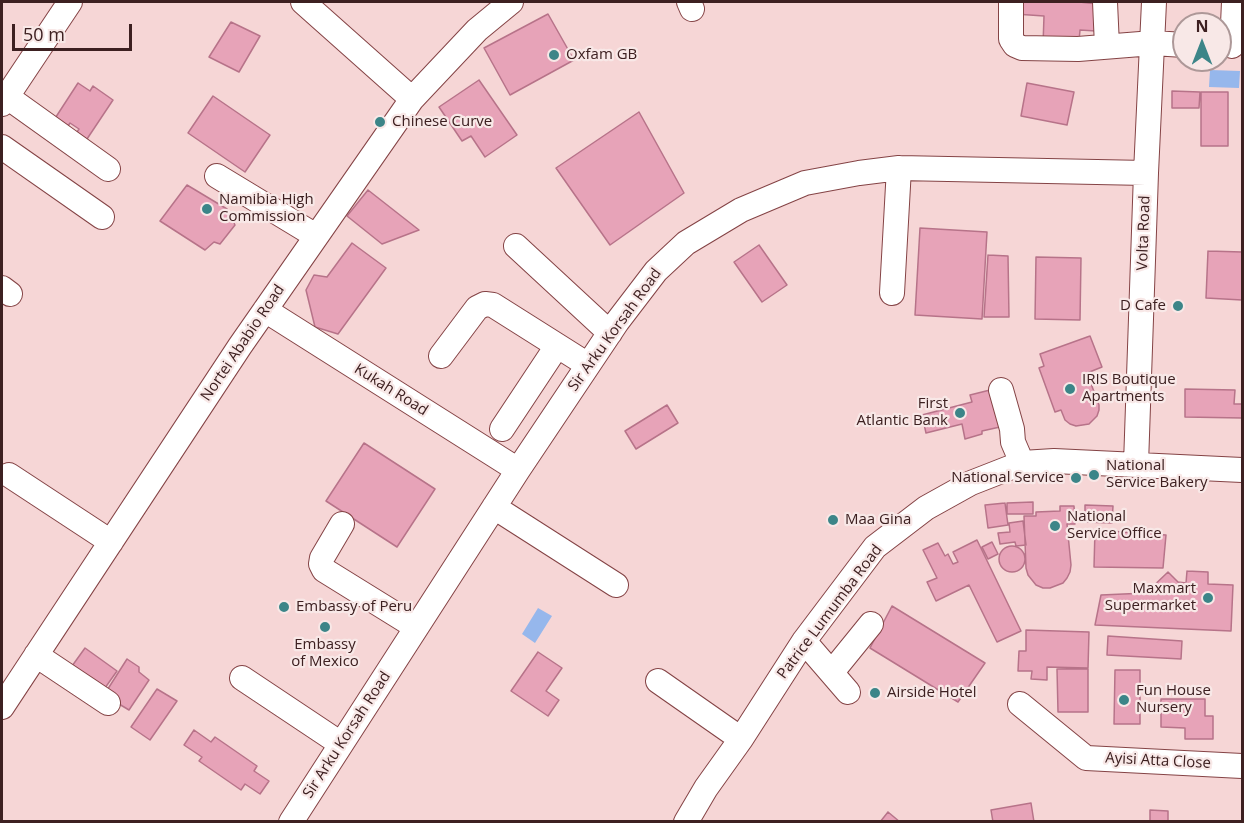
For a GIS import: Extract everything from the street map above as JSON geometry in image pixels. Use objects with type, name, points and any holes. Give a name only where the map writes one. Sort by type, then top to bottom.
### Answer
[{"type":"street","points":[[70,2],[4,100],[108,169]]},
{"type":"street","points":[[303,2],[412,99]]},
{"type":"street","name":"Nortei Ababio Road","points":[[2,707],[265,310],[412,99],[477,30],[512,2]]},
{"type":"street","points":[[1011,2],[1011,39],[1014,45],[1022,48],[1078,49],[1153,43],[1172,44]]},
{"type":"street","points":[[1105,2],[1107,46]]},
{"type":"street","name":"Volta Road","points":[[1136,464],[1154,2]]},
{"type":"street","points":[[1232,31],[1234,2]]},
{"type":"street","points":[[2,147],[102,217]]},
{"type":"street","points":[[892,293],[899,168]]},
{"type":"street","name":"Sir Arku Korsah Road","points":[[291,822],[588,365],[638,294],[656,272],[686,243],[741,210],[805,183],[859,173],[899,168],[1146,173]]},
{"type":"street","points":[[217,176],[316,236]]},
{"type":"street","points":[[516,246],[610,333]]},
{"type":"street","points":[[441,356],[477,308],[485,304],[493,305],[588,365]]},
{"type":"street","name":"Kukah Road","points":[[265,310],[518,470]]},
{"type":"street","points":[[502,429],[557,346]]},
{"type":"street","points":[[1001,390],[1012,429],[1013,442],[1022,463]]},
{"type":"street","name":"Patrice Lumumba Road","points":[[686,822],[706,788],[741,739],[804,641],[875,547],[926,508],[971,483],[1022,463],[1054,461],[1242,470]]},
{"type":"street","points":[[9,475],[111,542]]},
{"type":"street","points":[[494,507],[615,585]]},
{"type":"street","points":[[342,524],[322,558],[321,564],[324,570],[416,627]]},
{"type":"street","points":[[832,672],[871,624]]},
{"type":"street","points":[[804,641],[848,692]]},
{"type":"street","points":[[36,656],[108,703]]},
{"type":"street","points":[[243,678],[341,744]]},
{"type":"street","points":[[658,681],[741,739]]},
{"type":"street","name":"Ayisi Atta Close","points":[[1020,704],[1086,758],[1242,766]]},
{"type":"water","points":[[1240,71],[1239,88],[1209,87],[1210,72]]},
{"type":"water","points":[[538,608],[552,616],[535,643],[522,634]]},
{"type":"building","points":[[1016,2],[1098,4],[1096,31],[1080,30],[1079,41],[1043,45],[1044,16],[1015,14]]},
{"type":"building","points":[[548,14],[574,60],[510,95],[484,48]]},
{"type":"building","points":[[231,22],[260,36],[239,72],[209,57]]},
{"type":"building","points":[[479,80],[517,135],[485,157],[471,136],[462,141],[439,107]]},
{"type":"building","points":[[78,83],[90,91],[93,86],[113,100],[83,145],[73,138],[79,129],[70,123],[64,132],[52,123]]},
{"type":"building","points":[[1027,83],[1074,92],[1067,125],[1021,116]]},
{"type":"building","points":[[1172,91],[1200,92],[1199,108],[1172,108]]},
{"type":"building","points":[[1201,92],[1228,92],[1228,146],[1201,146]]},
{"type":"building","points":[[213,96],[270,135],[245,172],[188,133]]},
{"type":"building","points":[[639,112],[684,193],[610,245],[556,168]]},
{"type":"building","points":[[187,185],[227,209],[235,225],[220,244],[214,242],[205,250],[160,221]]},
{"type":"building","points":[[368,190],[419,230],[382,244],[347,216]]},
{"type":"building","points":[[920,228],[987,232],[982,319],[915,315]]},
{"type":"building","points":[[352,243],[386,268],[338,334],[315,327],[306,290],[314,275],[327,277]]},
{"type":"building","points":[[759,245],[787,285],[762,302],[734,262]]},
{"type":"building","points":[[1208,251],[1242,252],[1242,300],[1206,298]]},
{"type":"building","points":[[988,255],[1008,256],[1009,317],[984,317]]},
{"type":"building","points":[[1036,257],[1081,258],[1080,320],[1035,319]]},
{"type":"building","name":"IRIS Boutique Apartments","points":[[1090,336],[1102,367],[1087,373],[1099,410],[1097,416],[1089,424],[1076,426],[1065,420],[1061,410],[1055,412],[1039,368],[1044,366],[1040,354]]},
{"type":"building","points":[[994,389],[1009,425],[982,431],[982,434],[965,439],[962,424],[926,433],[922,415],[972,402],[970,395]]},
{"type":"building","points":[[1185,389],[1235,390],[1234,404],[1242,404],[1242,418],[1185,417]]},
{"type":"building","points":[[667,405],[678,423],[636,449],[625,431]]},
{"type":"building","points":[[364,443],[435,489],[397,547],[326,501]]},
{"type":"building","points":[[1033,502],[1033,514],[1007,514],[1007,503]]},
{"type":"building","points":[[1005,503],[1008,525],[988,528],[985,505]]},
{"type":"building","points":[[1085,505],[1113,506],[1112,523],[1085,522]]},
{"type":"building","points":[[1060,506],[1074,506],[1075,524],[1067,524],[1070,572],[1063,583],[1043,588],[1036,585],[1028,575],[1026,568],[1024,516],[1036,516],[1036,512],[1060,511]]},
{"type":"building","points":[[1023,521],[1026,545],[1016,546],[1015,542],[1000,544],[998,533],[1010,532],[1009,523]]},
{"type":"building","points":[[1095,530],[1166,535],[1163,568],[1094,567]]},
{"type":"building","points":[[977,540],[1021,631],[997,642],[969,585],[936,601],[927,582],[937,578],[923,550],[938,543],[945,556],[948,554],[953,564],[958,562],[953,552]]},
{"type":"building","points":[[992,542],[998,554],[988,559],[982,547]]},
{"type":"building","points":[[1012,546],[1021,550],[1025,559],[1021,568],[1012,572],[1003,568],[999,559],[1003,550]]},
{"type":"building","points":[[1187,571],[1208,572],[1208,584],[1233,585],[1231,631],[1095,625],[1101,595],[1146,593],[1168,572],[1178,582],[1186,583]]},
{"type":"building","points":[[892,606],[985,663],[958,702],[870,648]]},
{"type":"building","points":[[1026,630],[1089,632],[1088,668],[1047,667],[1047,680],[1031,679],[1032,671],[1018,671],[1019,651],[1026,651]]},
{"type":"building","points":[[1108,636],[1182,641],[1181,659],[1107,655]]},
{"type":"building","points":[[85,648],[117,671],[100,695],[67,673]]},
{"type":"building","points":[[538,652],[562,668],[546,691],[559,700],[548,716],[511,691]]},
{"type":"building","points":[[127,659],[139,667],[139,672],[149,680],[129,710],[104,695]]},
{"type":"building","points":[[1057,669],[1088,669],[1088,712],[1058,712]]},
{"type":"building","points":[[1115,670],[1140,670],[1140,724],[1114,724]]},
{"type":"building","points":[[157,689],[177,701],[150,740],[131,727]]},
{"type":"building","points":[[1161,699],[1205,699],[1205,716],[1213,716],[1213,739],[1185,739],[1185,728],[1161,727]]},
{"type":"building","points":[[194,730],[211,742],[215,737],[257,766],[254,771],[269,781],[260,794],[245,784],[241,790],[199,761],[202,757],[184,745]]},
{"type":"building","points":[[1031,803],[1034,822],[993,822],[991,810]]},
{"type":"building","points":[[1150,810],[1168,811],[1168,822],[1150,822]]},
{"type":"building","points":[[888,812],[900,822],[880,822]]},
{"type":"place","name":"Oxfam GB","points":[[554,55]]},
{"type":"place","name":"Chinese Curve","points":[[380,122]]},
{"type":"place","name":"Namibia High Commission","points":[[207,209]]},
{"type":"place","name":"D Cafe","points":[[1178,306]]},
{"type":"place","name":"IRIS Boutique Apartments","points":[[1070,389]]},
{"type":"place","name":"First Atlantic Bank","points":[[960,413]]},
{"type":"place","name":"National Service Bakery","points":[[1094,475]]},
{"type":"place","name":"National Service","points":[[1076,478]]},
{"type":"place","name":"Maa Gina","points":[[833,520]]},
{"type":"place","name":"National Service Office","points":[[1055,526]]},
{"type":"place","name":"Maxmart Supermarket","points":[[1208,598]]},
{"type":"place","name":"Embassy of Peru","points":[[284,607]]},
{"type":"place","name":"Embassy of Mexico","points":[[325,627]]},
{"type":"place","name":"Airside Hotel","points":[[875,693]]},
{"type":"place","name":"Fun House Nursery","points":[[1124,700]]}]
